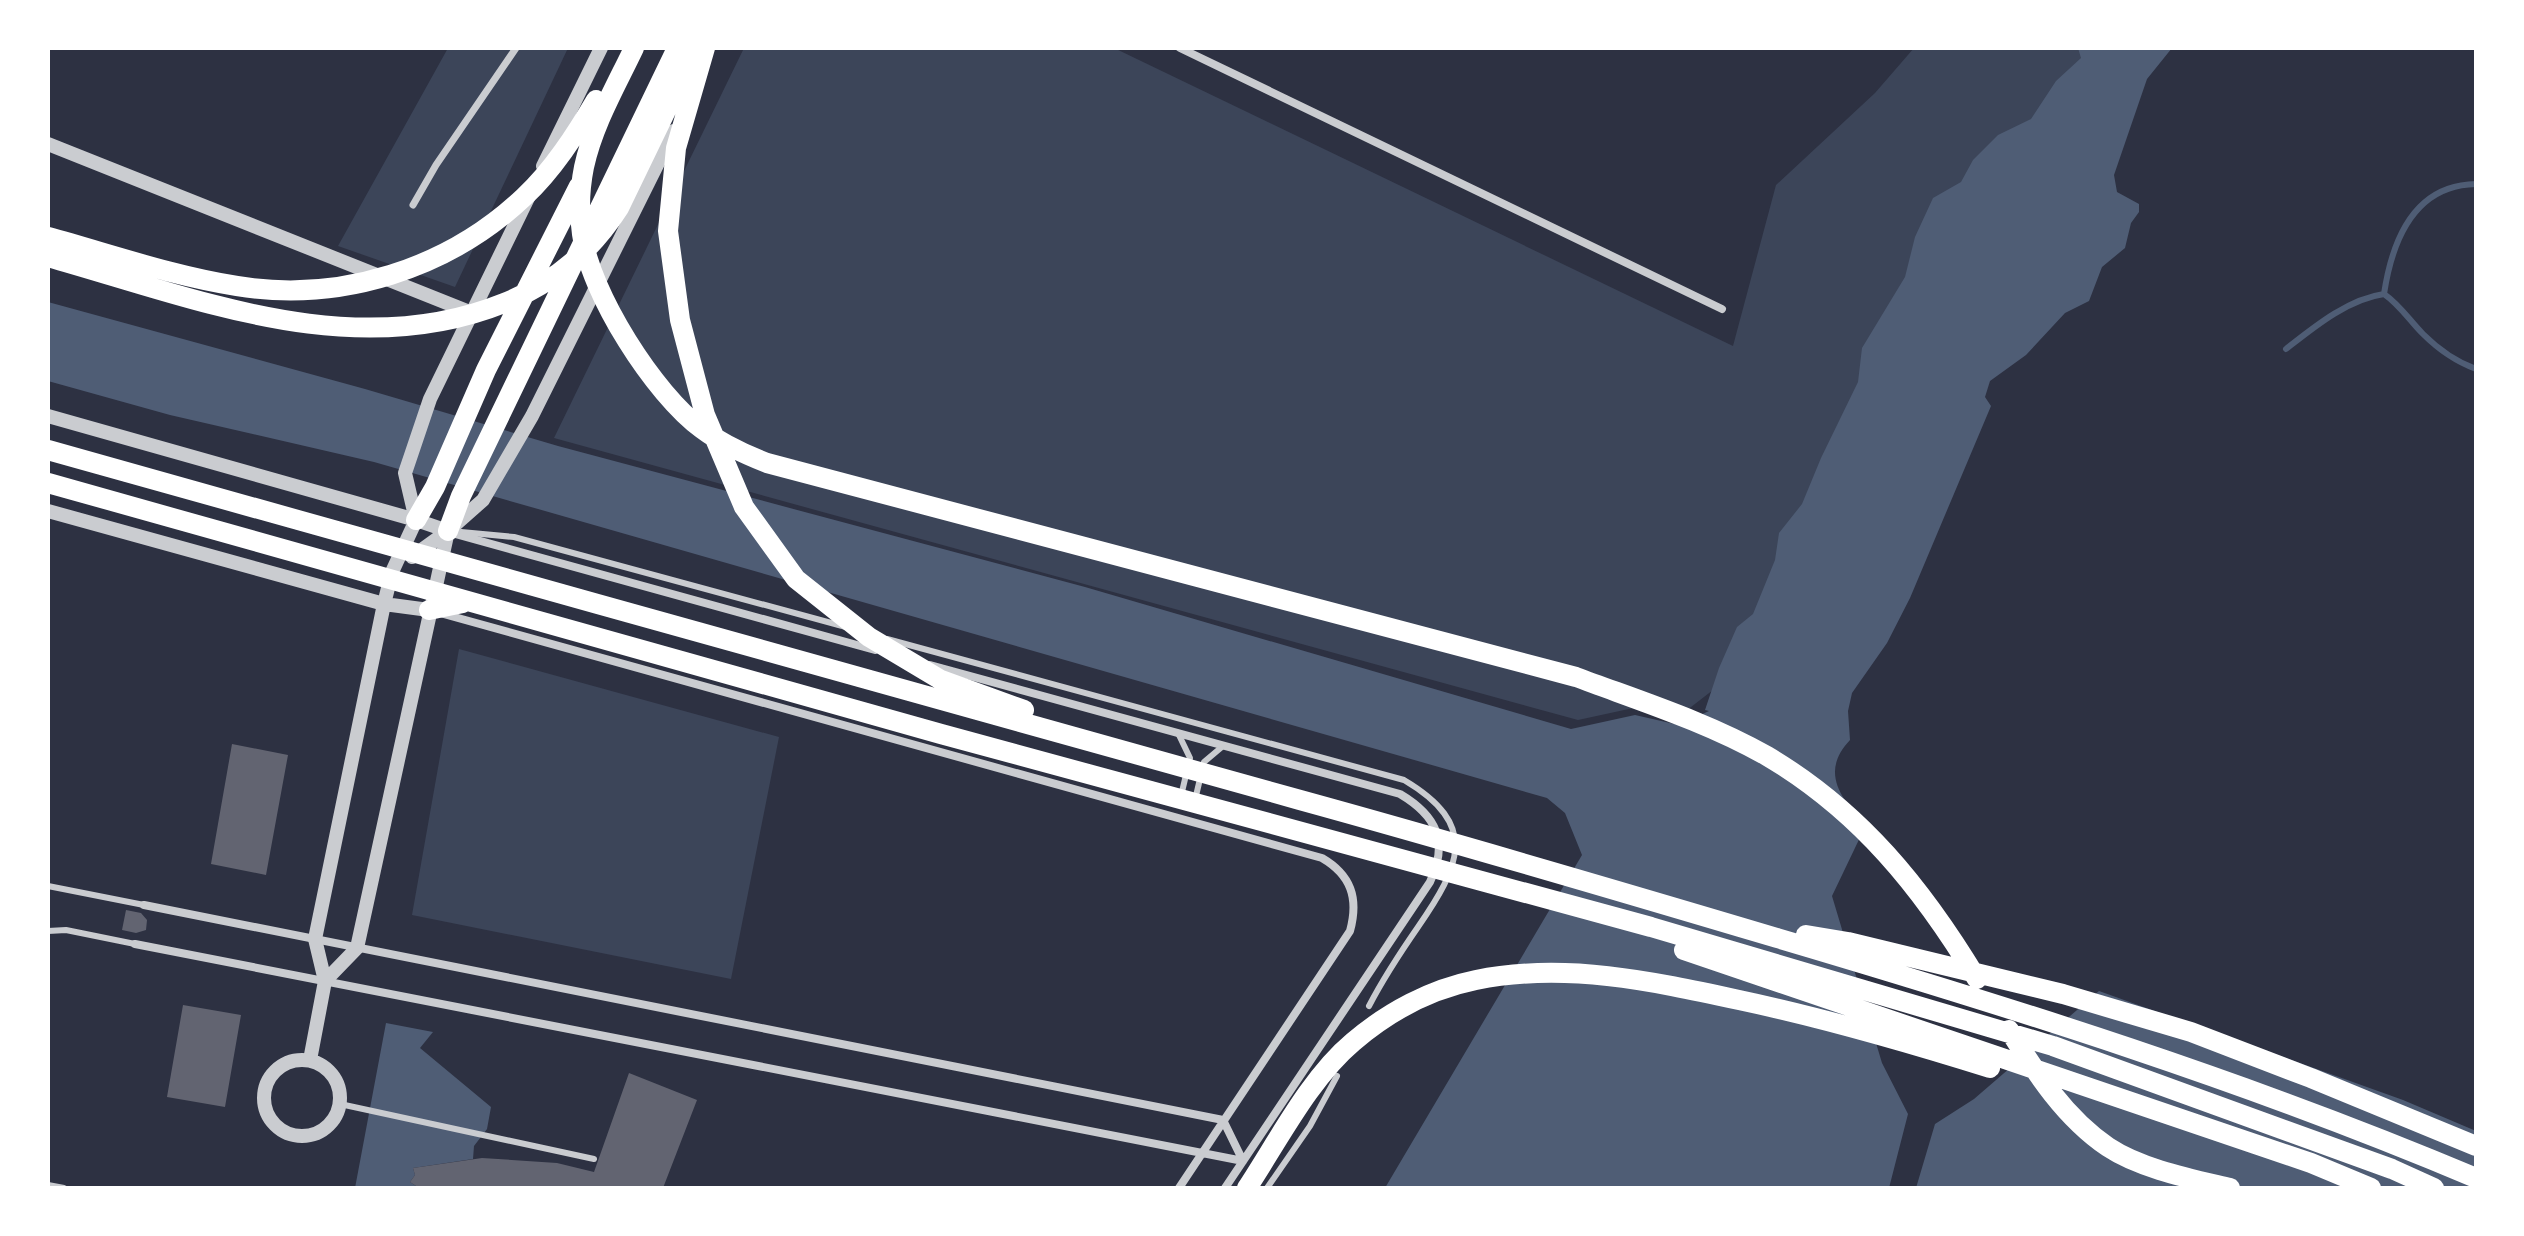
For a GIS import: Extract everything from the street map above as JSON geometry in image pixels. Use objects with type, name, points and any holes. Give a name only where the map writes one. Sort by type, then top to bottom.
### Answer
[{"type":"highway","points":[[48,237],[240,287],[313,289],[346,286],[400,272],[450,251],[487,228],[525,196],[583,123],[622,48]]},
{"type":"highway","points":[[634,48],[597,125],[584,167],[580,202],[582,236],[614,320],[637,359],[700,428],[735,450],[767,463],[1576,677],[1706,726],[1767,757],[1821,794],[1871,835],[1918,889],[2037,1074],[2073,1118],[2109,1148],[2158,1169],[2230,1188]]},
{"type":"highway","points":[[416,520],[435,487],[467,410],[542,263],[645,48]]},
{"type":"highway","points":[[448,531],[461,496],[677,48]]},
{"type":"highway","points":[[48,257],[232,308],[327,327],[406,328],[487,310],[541,285],[565,269],[604,231],[619,208],[696,48]]},
{"type":"highway","points":[[705,48],[676,148],[668,231],[680,320],[705,415],[744,507],[796,579],[869,637],[941,680],[1024,710],[1329,808]]},
{"type":"highway","points":[[48,450],[1638,896],[2062,1024],[2350,1125],[2476,1178]]},
{"type":"highway","points":[[48,460],[1268,798],[1597,893],[1693,915],[1848,942],[2063,994],[2191,1032],[2476,1146]]},
{"type":"highway","points":[[48,483],[521,618],[1820,976],[2053,1046],[2392,1169],[2434,1188]]},
{"type":"highway","points":[[429,610],[484,598],[1312,829],[1483,881],[2311,1163],[2371,1188]]},
{"type":"highway","points":[[1247,1188],[1335,1059],[1374,1014],[1474,980],[1550,972],[1581,972],[1644,980],[1770,1007],[1927,1048],[2346,1188]]},
{"type":"street","points":[[413,205],[444,153],[516,48]]},
{"type":"street","points":[[310,1060],[325,981],[315,939],[384,604],[392,572],[416,520],[405,473],[430,399],[601,48]]},
{"type":"street","points":[[392,572],[448,531],[483,500],[526,428],[715,48]]},
{"type":"street","points":[[1180,48],[1722,309]]},
{"type":"street","points":[[48,144],[472,313]]},
{"type":"street","points":[[48,243],[144,270]]},
{"type":"street","points":[[48,416],[448,531],[1400,794],[1418,805],[1438,835],[1441,854],[1435,872],[1225,1188]]},
{"type":"street","points":[[48,474],[392,572]]},
{"type":"street","points":[[48,511],[384,604],[429,610],[1206,825],[1322,858],[1339,868],[1348,883],[1355,915],[1350,931],[1179,1188]]},
{"type":"street","points":[[325,981],[357,948],[448,531]]},
{"type":"street","points":[[144,905],[1223,1120]]},
{"type":"street","points":[[135,944],[1243,1161]]},
{"type":"street","points":[[298,1059],[310,1060],[330,1072],[337,1081],[340,1104],[329,1125],[319,1133],[308,1136],[284,1132],[267,1115],[264,1090],[268,1079],[286,1063],[298,1059]]},
{"type":"street","points":[[1223,1120],[1243,1161]]},
{"type":"lane","points":[[448,531],[514,537],[1404,780],[1440,806],[1450,822],[1455,840],[1455,861],[1447,884],[1381,983],[1374,1014]]},
{"type":"lane","points":[[1158,812],[1181,796],[1190,758],[1178,733]]},
{"type":"lane","points":[[1206,825],[1195,800],[1204,762],[1223,746]]},
{"type":"lane","points":[[48,886],[144,905]]},
{"type":"lane","points":[[48,931],[66,930],[135,944]]},
{"type":"lane","points":[[1267,1188],[1310,1126],[1337,1076]]},
{"type":"lane","points":[[340,1104],[594,1159]]},
{"type":"lane","points":[[48,1185],[64,1188]]},
{"type":"shaded area","points":[[448,48],[568,48],[455,287],[338,246]]},
{"type":"shaded area","points":[[744,48],[1114,48],[1733,346],[1776,185],[1875,93],[1914,48],[2108,48],[1722,683],[1682,714],[1638,707],[1578,720],[554,438]]},
{"type":"shaded area","points":[[2078,48],[2172,48],[2147,79],[2114,175],[2117,192],[2139,204],[2139,212],[2131,223],[2125,248],[2102,267],[2089,301],[2065,313],[2026,355],[1990,381],[1985,397],[1991,406],[1910,598],[1887,643],[1852,693],[1848,711],[1850,740],[1836,763],[1837,785],[1865,827],[1832,896],[1882,1063],[1908,1114],[1889,1188],[1385,1188],[1582,855],[1565,813],[1547,798],[374,462],[170,415],[48,381],[48,302],[365,389],[558,446],[1085,587],[1571,729],[1635,715],[1679,725],[1709,711],[1705,710],[1719,668],[1737,627],[1753,614],[1775,560],[1779,533],[1802,504],[1858,382],[1862,348],[1905,277],[1915,237],[1933,198],[1961,182],[1973,160],[1998,135],[2031,119],[2056,81],[2081,58]]},
{"type":"shaded area","points":[[459,649],[779,737],[731,979],[412,915]]},
{"type":"shaded area","points":[[2099,991],[2403,1100],[2476,1131],[2476,1188],[1916,1188],[1935,1124],[1974,1099]]},
{"type":"shaded area","points":[[386,1023],[433,1032],[420,1048],[491,1107],[487,1129],[474,1146],[473,1159],[413,1168],[415,1175],[410,1182],[419,1188],[355,1188]]},
{"type":"building","points":[[232,744],[288,755],[266,875],[211,864]]},
{"type":"building","points":[[126,910],[141,913],[147,920],[146,930],[136,933],[122,930]]},
{"type":"building","points":[[183,1005],[241,1015],[225,1107],[167,1097]]},
{"type":"building","points":[[629,1073],[697,1100],[663,1188],[419,1188],[410,1182],[415,1175],[413,1168],[482,1158],[557,1163],[594,1172]]},
{"type":"waterway","points":[[2286,349],[2345,308],[2384,294],[2400,236],[2422,205],[2437,194],[2476,184]]},
{"type":"waterway","points":[[2384,294],[2435,345],[2476,369]]}]
